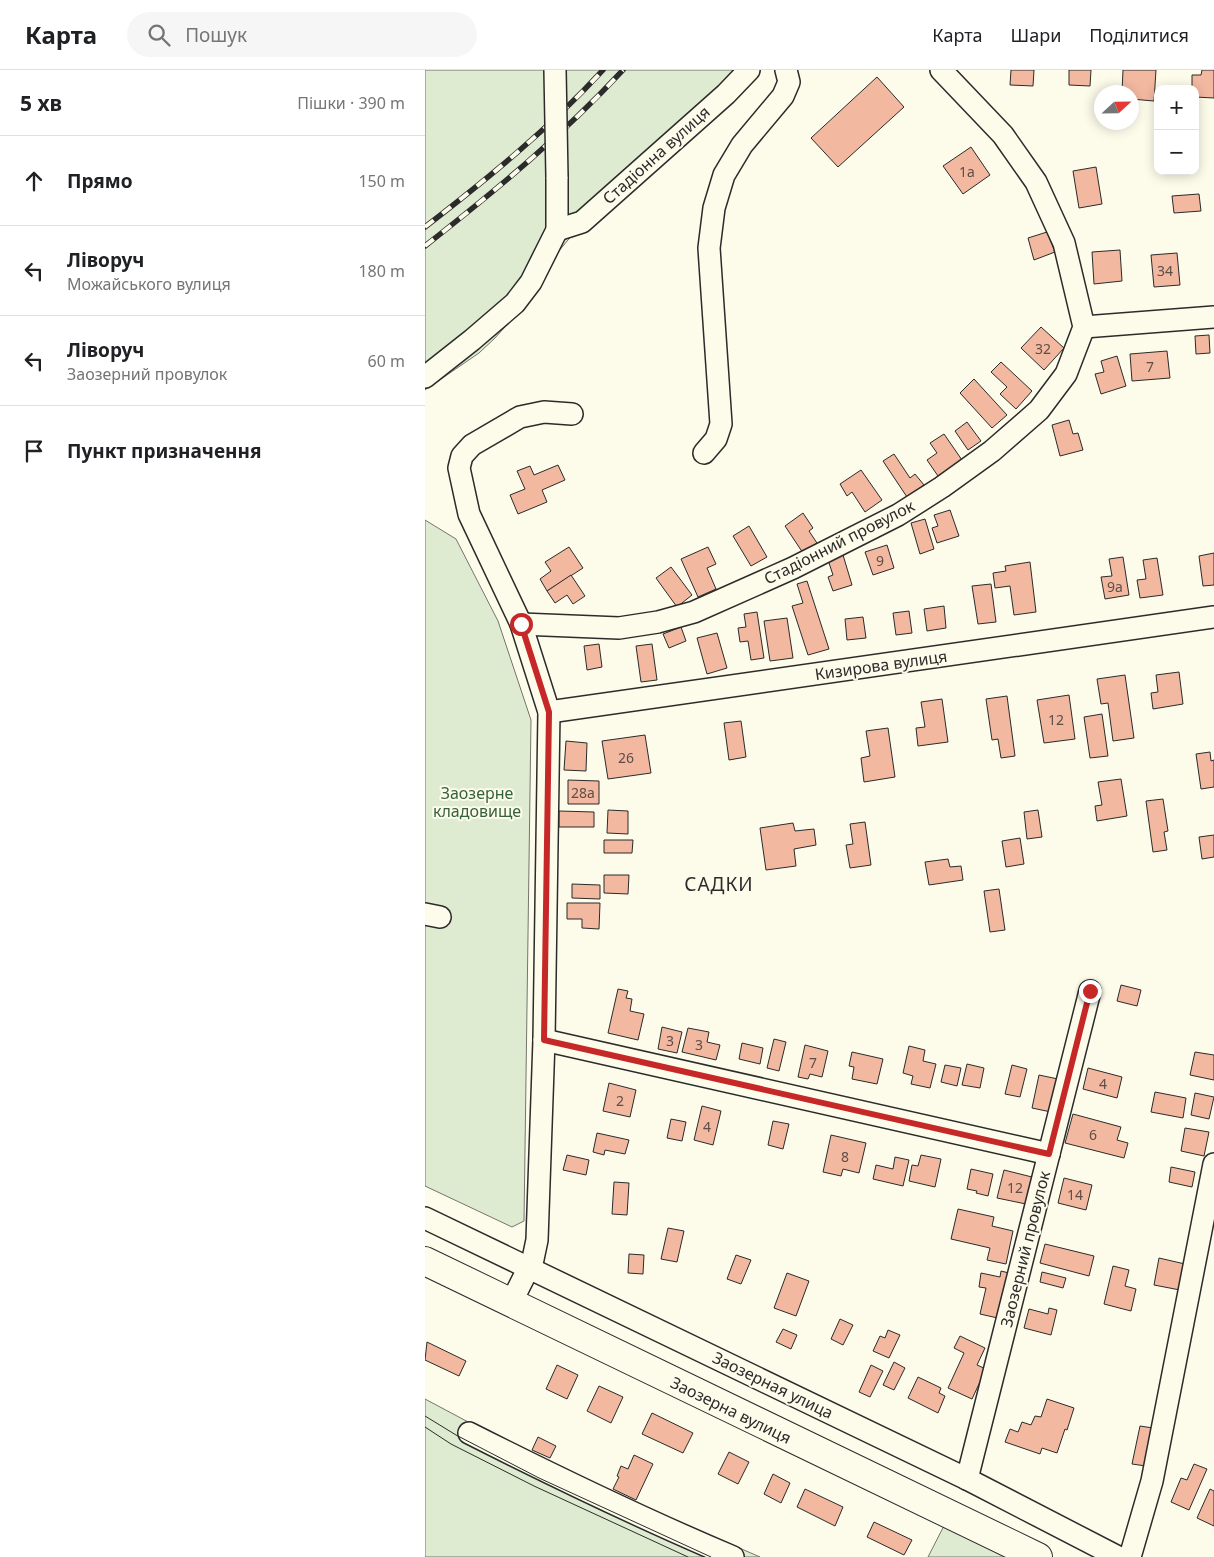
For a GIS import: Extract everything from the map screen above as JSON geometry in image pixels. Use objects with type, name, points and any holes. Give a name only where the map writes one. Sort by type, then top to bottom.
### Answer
[{"type":"main road","name":"Заозерна вулиця","points":[[425,1262],[1038,1557]]},
{"type":"street","points":[[425,377],[515,303],[531,282],[557,230],[555,70]]},
{"type":"street","name":"Стадіонна вулиця","points":[[557,230],[582,222],[726,94],[749,70]]},
{"type":"street","points":[[704,453],[716,439],[721,424],[709,248],[714,208],[724,175],[742,145],[783,96],[789,82],[785,70]]},
{"type":"street","points":[[941,70],[1003,135],[1036,182],[1064,243],[1084,327],[1214,317]]},
{"type":"street","name":"Стадіонний провулок","points":[[521,624],[619,628],[658,622],[694,612],[793,568],[898,515],[942,487],[992,451],[1039,410],[1066,374],[1084,327]]},
{"type":"street","points":[[511,1303],[533,1259],[537,1240],[544,1040],[549,712],[521,624],[469,514],[459,468],[462,456],[472,445],[520,417],[544,412],[572,414]]},
{"type":"street","name":"Кизирова вулиця","points":[[549,712],[1214,617]]},
{"type":"street","name":"Заозерний провулок","points":[[967,1479],[1090,991]]},
{"type":"street","points":[[544,1040],[1049,1154]]},
{"type":"street","points":[[1131,1557],[1152,1481],[1214,1164]]},
{"type":"street","name":"Заозерная улица","points":[[425,1218],[967,1479],[1118,1557]]},
{"type":"street","points":[[469,1432],[552,1475],[733,1557]]},
{"type":"green space","points":[[425,70],[742,70],[593,210],[548,264],[524,306],[495,338],[479,353],[425,390]]},
{"type":"green space","name":"Заозерне кладовище","points":[[425,520],[456,539],[498,621],[531,720],[524,1221],[512,1227],[425,1186]]},
{"type":"green space","points":[[425,1399],[549,1465],[760,1557],[425,1557]]},
{"type":"green space","points":[[949,1516],[1036,1557],[928,1557]]},
{"type":"building","points":[[1011,70],[1034,70],[1033,86],[1010,85]]},
{"type":"building","points":[[1069,70],[1091,70],[1090,86],[1069,85]]},
{"type":"building","points":[[1123,70],[1156,70],[1154,101],[1139,100],[1139,85],[1122,85]]},
{"type":"building","points":[[1202,70],[1214,70],[1214,98],[1199,97],[1199,85],[1192,85],[1192,75],[1201,75]]},
{"type":"building","points":[[877,77],[904,107],[838,167],[811,138]]},
{"type":"building","points":[[971,147],[990,175],[963,194],[943,166]]},
{"type":"building","points":[[1096,167],[1102,204],[1079,208],[1073,171]]},
{"type":"building","points":[[1199,194],[1201,211],[1174,213],[1172,196]]},
{"type":"building","points":[[1047,232],[1055,252],[1034,260],[1028,238]]},
{"type":"building","points":[[1120,250],[1122,281],[1094,284],[1092,252]]},
{"type":"building","points":[[1177,253],[1180,285],[1154,287],[1151,255]]},
{"type":"building","points":[[1041,327],[1064,348],[1044,370],[1021,348]]},
{"type":"building","points":[[1209,335],[1210,353],[1196,354],[1195,336]]},
{"type":"building","points":[[1167,351],[1170,378],[1132,381],[1130,354]]},
{"type":"building","points":[[1117,356],[1126,386],[1101,394],[1095,374],[1104,372],[1101,361]]},
{"type":"building","points":[[1001,362],[1032,391],[1016,409],[1000,394],[1007,387],[991,372]]},
{"type":"building","points":[[974,379],[1007,415],[992,428],[960,393]]},
{"type":"building","points":[[1069,420],[1073,434],[1078,433],[1083,450],[1060,456],[1052,425]]},
{"type":"building","points":[[967,422],[981,441],[968,450],[955,431]]},
{"type":"building","points":[[944,434],[962,460],[938,476],[927,460],[937,453],[930,443]]},
{"type":"building","points":[[894,454],[910,478],[915,474],[924,485],[907,497],[883,461]]},
{"type":"building","points":[[558,465],[565,480],[542,490],[547,502],[518,514],[510,495],[525,489],[517,471],[530,466],[534,475]]},
{"type":"building","points":[[861,470],[882,500],[865,512],[852,492],[847,496],[840,484]]},
{"type":"building","points":[[950,510],[959,536],[937,543],[932,528],[938,526],[934,515]]},
{"type":"building","points":[[803,513],[813,528],[809,531],[817,543],[803,553],[785,526]]},
{"type":"building","points":[[925,519],[934,549],[920,554],[911,523]]},
{"type":"building","points":[[749,526],[767,557],[751,566],[733,536]]},
{"type":"building","points":[[887,545],[894,568],[873,575],[865,552]]},
{"type":"building","points":[[569,547],[583,568],[547,591],[540,579],[551,571],[545,562]]},
{"type":"building","points":[[708,547],[716,564],[707,568],[716,589],[698,597],[681,559]]},
{"type":"building","points":[[1214,553],[1214,585],[1203,586],[1199,556]]},
{"type":"building","points":[[843,555],[852,585],[833,591],[828,577],[833,575],[828,560]]},
{"type":"building","points":[[1123,557],[1129,595],[1105,599],[1101,577],[1112,576],[1109,559]]},
{"type":"building","points":[[1157,558],[1163,595],[1140,598],[1137,580],[1146,579],[1143,560]]},
{"type":"building","points":[[1030,562],[1036,612],[1014,615],[1010,586],[995,588],[993,573],[1006,571],[1005,566]]},
{"type":"building","points":[[671,567],[692,595],[677,607],[656,578]]},
{"type":"building","points":[[571,575],[585,596],[573,604],[567,595],[555,603],[547,591]]},
{"type":"building","points":[[807,581],[829,649],[808,655],[792,606],[803,603],[797,584]]},
{"type":"building","points":[[991,584],[996,622],[978,624],[972,586]]},
{"type":"building","points":[[944,606],[946,628],[927,631],[924,609]]},
{"type":"building","points":[[909,611],[912,633],[896,635],[893,613]]},
{"type":"building","points":[[757,612],[764,658],[751,660],[748,641],[740,642],[738,628],[746,627],[744,614]]},
{"type":"building","points":[[863,617],[866,638],[847,640],[845,619]]},
{"type":"building","points":[[787,618],[793,658],[770,661],[764,621]]},
{"type":"building","points":[[681,627],[686,641],[669,648],[663,634]]},
{"type":"building","points":[[717,633],[727,668],[707,674],[697,638]]},
{"type":"building","points":[[599,644],[602,667],[587,670],[584,646]]},
{"type":"building","points":[[652,644],[657,680],[641,682],[636,646]]},
{"type":"building","points":[[1179,672],[1183,704],[1153,709],[1151,693],[1158,692],[1156,675]]},
{"type":"building","points":[[1125,675],[1134,738],[1113,741],[1108,703],[1101,704],[1097,679]]},
{"type":"building","points":[[1069,695],[1075,739],[1044,743],[1037,700]]},
{"type":"building","points":[[1007,696],[1015,756],[1001,758],[998,739],[992,740],[986,699]]},
{"type":"building","points":[[942,699],[948,742],[918,746],[916,728],[925,727],[921,702]]},
{"type":"building","points":[[1102,714],[1108,756],[1090,758],[1084,717]]},
{"type":"building","points":[[741,721],[746,757],[729,760],[724,723]]},
{"type":"building","points":[[888,728],[895,777],[864,782],[861,758],[870,756],[866,731]]},
{"type":"building","points":[[645,735],[651,773],[608,779],[602,741]]},
{"type":"building","points":[[566,741],[587,743],[586,771],[564,770]]},
{"type":"building","points":[[1210,752],[1211,761],[1214,760],[1214,787],[1201,789],[1196,754]]},
{"type":"building","points":[[1121,779],[1127,816],[1097,821],[1095,806],[1102,805],[1098,782]]},
{"type":"building","points":[[568,780],[599,781],[599,804],[568,804]]},
{"type":"building","points":[[1163,799],[1168,831],[1164,832],[1167,850],[1153,852],[1146,801]]},
{"type":"building","points":[[608,810],[628,811],[628,834],[607,833]]},
{"type":"building","points":[[1038,810],[1042,837],[1027,839],[1024,812]]},
{"type":"building","points":[[559,811],[594,812],[594,827],[559,827]]},
{"type":"building","points":[[865,822],[871,865],[850,868],[846,845],[853,844],[850,824]]},
{"type":"building","points":[[793,823],[795,831],[814,829],[816,845],[794,849],[796,866],[766,870],[760,828]]},
{"type":"building","points":[[1214,835],[1214,857],[1202,859],[1199,837]]},
{"type":"building","points":[[1020,838],[1024,864],[1006,867],[1002,841]]},
{"type":"building","points":[[604,840],[633,840],[632,853],[604,853]]},
{"type":"building","points":[[948,859],[950,867],[961,866],[963,880],[929,885],[925,862]]},
{"type":"building","points":[[604,875],[629,875],[628,894],[604,893]]},
{"type":"building","points":[[572,884],[600,885],[600,899],[572,898]]},
{"type":"building","points":[[999,889],[1005,930],[990,932],[984,891]]},
{"type":"building","points":[[567,903],[600,903],[599,929],[582,928],[582,919],[567,919]]},
{"type":"building","points":[[1121,985],[1141,990],[1137,1006],[1117,1001]]},
{"type":"building","points":[[618,989],[628,991],[626,998],[632,999],[630,1011],[644,1014],[638,1040],[608,1033]]},
{"type":"building","points":[[662,1027],[682,1032],[677,1053],[658,1049]]},
{"type":"building","points":[[688,1028],[709,1032],[707,1042],[720,1045],[716,1060],[682,1052]]},
{"type":"building","points":[[774,1039],[786,1042],[779,1071],[767,1068]]},
{"type":"building","points":[[742,1043],[763,1048],[760,1064],[739,1059]]},
{"type":"building","points":[[805,1045],[828,1051],[822,1077],[810,1074],[808,1079],[798,1077]]},
{"type":"building","points":[[909,1046],[925,1050],[923,1061],[936,1064],[930,1088],[911,1084],[913,1076],[903,1073]]},
{"type":"building","points":[[852,1052],[883,1059],[877,1084],[852,1079],[854,1067],[849,1066]]},
{"type":"building","points":[[1195,1052],[1214,1055],[1214,1080],[1190,1075]]},
{"type":"building","points":[[967,1064],[984,1068],[980,1088],[962,1085]]},
{"type":"building","points":[[945,1065],[961,1068],[957,1086],[941,1082]]},
{"type":"building","points":[[1012,1065],[1027,1069],[1020,1097],[1005,1094]]},
{"type":"building","points":[[1088,1068],[1122,1077],[1117,1098],[1083,1089]]},
{"type":"building","points":[[1039,1075],[1058,1079],[1051,1112],[1032,1108]]},
{"type":"building","points":[[609,1083],[636,1090],[630,1117],[603,1111]]},
{"type":"building","points":[[1155,1092],[1186,1098],[1183,1118],[1151,1112]]},
{"type":"building","points":[[1195,1093],[1214,1097],[1209,1119],[1191,1115]]},
{"type":"building","points":[[702,1106],[721,1111],[713,1145],[694,1140]]},
{"type":"building","points":[[1073,1114],[1121,1127],[1117,1140],[1128,1143],[1124,1158],[1065,1143]]},
{"type":"building","points":[[671,1119],[686,1122],[682,1141],[667,1138]]},
{"type":"building","points":[[773,1121],[789,1124],[783,1149],[768,1145]]},
{"type":"building","points":[[1185,1128],[1209,1132],[1204,1156],[1181,1151]]},
{"type":"building","points":[[597,1133],[629,1140],[625,1154],[605,1150],[604,1155],[593,1152]]},
{"type":"building","points":[[831,1135],[866,1143],[859,1173],[843,1169],[841,1176],[823,1172]]},
{"type":"building","points":[[567,1155],[589,1160],[586,1175],[563,1170]]},
{"type":"building","points":[[921,1155],[941,1159],[935,1187],[909,1181],[912,1165],[918,1166]]},
{"type":"building","points":[[895,1157],[909,1160],[903,1186],[873,1179],[876,1165],[893,1169]]},
{"type":"building","points":[[1171,1167],[1195,1172],[1192,1187],[1169,1182]]},
{"type":"building","points":[[971,1169],[993,1174],[988,1196],[967,1189]]},
{"type":"building","points":[[1004,1170],[1032,1177],[1026,1204],[997,1198]]},
{"type":"building","points":[[1064,1178],[1092,1185],[1086,1210],[1058,1203]]},
{"type":"building","points":[[614,1182],[629,1183],[627,1215],[612,1214]]},
{"type":"building","points":[[958,1209],[994,1217],[992,1226],[1013,1231],[1006,1264],[987,1260],[990,1248],[951,1239]]},
{"type":"building","points":[[668,1228],[684,1231],[677,1262],[661,1259]]},
{"type":"building","points":[[1045,1244],[1094,1256],[1089,1276],[1040,1263]]},
{"type":"building","points":[[629,1254],[644,1255],[643,1274],[628,1273]]},
{"type":"building","points":[[736,1255],[751,1260],[741,1284],[727,1279]]},
{"type":"building","points":[[1159,1258],[1185,1264],[1180,1290],[1154,1285]]},
{"type":"building","points":[[1113,1266],[1129,1270],[1125,1286],[1136,1289],[1131,1311],[1104,1304]]},
{"type":"building","points":[[1001,1271],[1013,1274],[1002,1319],[980,1314],[986,1288],[979,1287],[981,1273],[1000,1277]]},
{"type":"building","points":[[1042,1272],[1066,1278],[1063,1288],[1040,1282]]},
{"type":"building","points":[[787,1273],[809,1281],[796,1316],[774,1308]]},
{"type":"building","points":[[1049,1308],[1057,1310],[1051,1335],[1024,1328],[1029,1309],[1048,1314]]},
{"type":"building","points":[[840,1319],[853,1325],[843,1345],[831,1339]]},
{"type":"building","points":[[783,1329],[797,1335],[791,1349],[776,1342]]},
{"type":"building","points":[[888,1330],[900,1335],[889,1358],[873,1351],[880,1336],[885,1338]]},
{"type":"building","points":[[960,1336],[985,1348],[977,1365],[986,1369],[972,1399],[948,1388],[964,1353],[954,1348]]},
{"type":"building","points":[[427,1342],[466,1361],[459,1376],[425,1360]]},
{"type":"building","points":[[894,1362],[905,1368],[894,1390],[883,1385]]},
{"type":"building","points":[[557,1365],[578,1375],[567,1399],[546,1389]]},
{"type":"building","points":[[871,1365],[883,1371],[870,1397],[859,1392]]},
{"type":"building","points":[[918,1377],[941,1388],[939,1393],[945,1396],[938,1413],[908,1398]]},
{"type":"building","points":[[599,1386],[623,1397],[611,1423],[587,1411]]},
{"type":"building","points":[[1047,1399],[1074,1408],[1057,1453],[1042,1448],[1040,1454],[1005,1442],[1010,1429],[1018,1432],[1022,1422],[1031,1425],[1035,1416],[1041,1417]]},
{"type":"building","points":[[652,1413],[693,1433],[683,1453],[642,1434]]},
{"type":"building","points":[[1140,1426],[1153,1428],[1146,1466],[1132,1464]]},
{"type":"building","points":[[538,1437],[556,1446],[550,1458],[532,1450]]},
{"type":"building","points":[[729,1452],[749,1462],[738,1484],[718,1474]]},
{"type":"building","points":[[634,1455],[653,1464],[636,1500],[613,1489],[619,1477],[617,1476],[621,1466],[628,1469]]},
{"type":"building","points":[[1194,1464],[1207,1469],[1189,1510],[1171,1502],[1181,1478],[1187,1480]]},
{"type":"building","points":[[773,1474],[790,1483],[781,1503],[764,1494]]},
{"type":"building","points":[[805,1489],[843,1507],[835,1526],[797,1507]]},
{"type":"building","points":[[1210,1489],[1214,1491],[1214,1526],[1197,1518]]},
{"type":"building","points":[[874,1522],[912,1540],[904,1555],[867,1537]]},
{"type":"tram line","points":[[425,1416],[456,1435],[539,1478],[711,1557]]},
{"type":"tram line","points":[[425,1427],[451,1444],[534,1486],[688,1557]]},
{"type":"railway","points":[[425,227],[540,133],[603,70]]},
{"type":"railway","points":[[425,246],[528,162],[577,117],[623,70]]},
{"type":"district","name":"САДКИ","points":[[719,884]]},
{"type":"route","points":[[521,624],[549,712],[544,1040],[1049,1154],[1090,991]]}]
